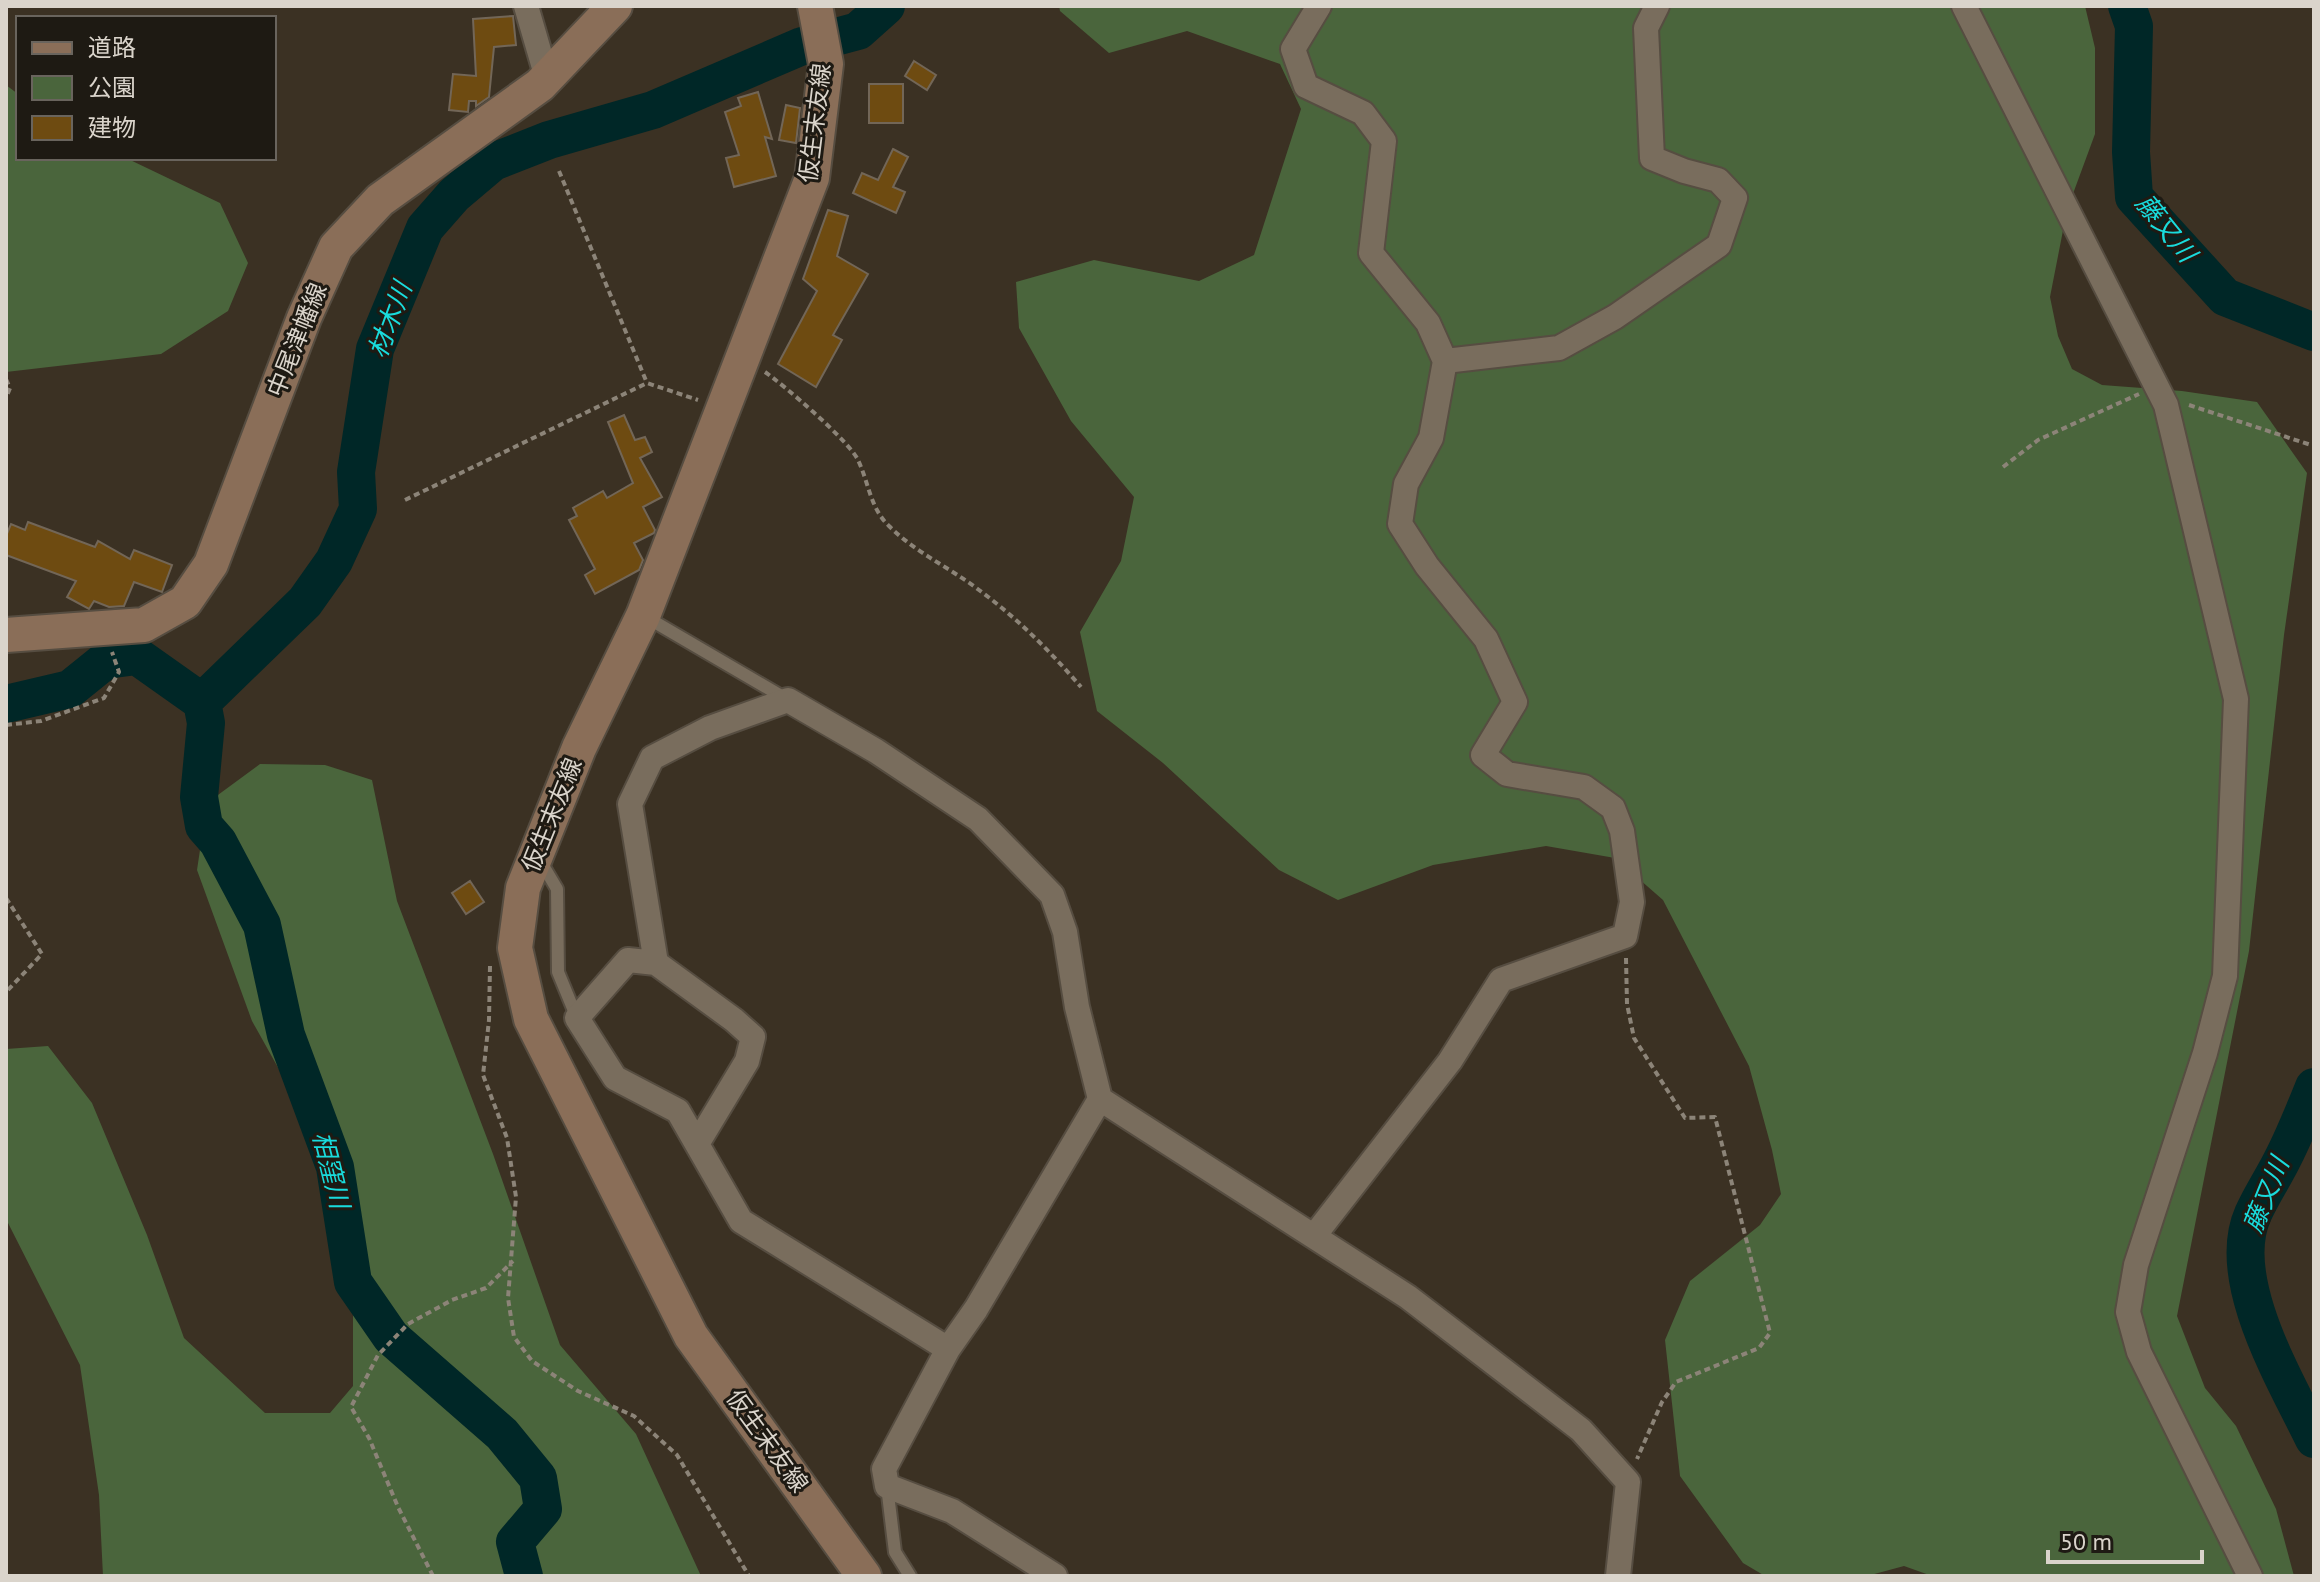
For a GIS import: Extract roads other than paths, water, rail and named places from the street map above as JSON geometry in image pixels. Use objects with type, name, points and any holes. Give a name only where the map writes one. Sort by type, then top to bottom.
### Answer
[{"type":"main road","name":"中尾津幡線","points":[[6,635],[144,625],[185,602],[211,564],[304,318],[336,247],[380,200],[547,78],[615,6]]},
{"type":"main road","name":"仮生末友線","points":[[815,8],[826,64],[812,178],[643,616],[579,748],[536,854],[523,888],[515,948],[531,1019],[691,1336],[864,1576]]},
{"type":"street","points":[[526,6],[547,78]]},
{"type":"street","points":[[1314,1236],[1450,1061],[1501,980],[1625,936],[1632,902],[1622,831],[1613,808],[1584,787],[1507,774],[1483,755],[1515,702],[1486,639],[1427,566],[1400,524],[1406,484],[1431,438],[1445,361],[1428,323],[1371,253],[1384,141],[1363,113],[1306,86],[1293,49],[1319,6]]},
{"type":"street","points":[[1445,361],[1559,348],[1615,317],[1719,245],[1735,198],[1718,180],[1652,158],[1646,28],[1657,6]]},
{"type":"street","points":[[1964,6],[2161,396],[2236,699],[2225,976],[2205,1053],[2136,1265],[2128,1312],[2139,1352],[2250,1576]]},
{"type":"street","points":[[656,963],[630,804],[652,758],[710,728],[788,700],[876,751],[978,819],[1052,895],[1065,932],[1077,1007],[1100,1099],[1408,1297],[1581,1430],[1628,1482],[1618,1576]]},
{"type":"street","points":[[697,1144],[747,1061],[753,1037],[656,963],[628,960],[577,1018],[615,1078],[678,1111],[741,1221],[948,1349]]},
{"type":"street","points":[[1055,1576],[952,1511],[887,1486],[884,1469],[948,1349],[976,1309],[1100,1099]]},
{"type":"lane","points":[[643,616],[788,700]]},
{"type":"lane","points":[[536,854],[557,889],[558,972],[577,1018]]},
{"type":"lane","points":[[887,1486],[895,1552],[910,1576]]},
{"type":"waterway","name":"材木川","points":[[202,702],[305,602],[334,561],[358,509],[356,472],[375,349],[425,228],[454,195],[493,162],[549,140],[653,110],[802,46],[858,31],[886,6]]},
{"type":"waterway","name":"藤又川","points":[[2127,6],[2134,26],[2131,152],[2134,197],[2225,297],[2314,332]]},
{"type":"waterway","name":"材木川","points":[[6,704],[70,689],[106,660],[137,656],[202,702]]},
{"type":"waterway","name":"相窪川","points":[[202,702],[206,723],[199,797],[204,826],[218,842],[262,925],[286,1035],[335,1167],[353,1282],[391,1337],[502,1434],[538,1478],[543,1509],[515,1542],[524,1576]]},
{"type":"waterway","name":"藤又川","points":[[2314,1087],[2299,1124],[2253,1214],[2246,1240],[2246,1268],[2262,1329],[2314,1439]]}]
